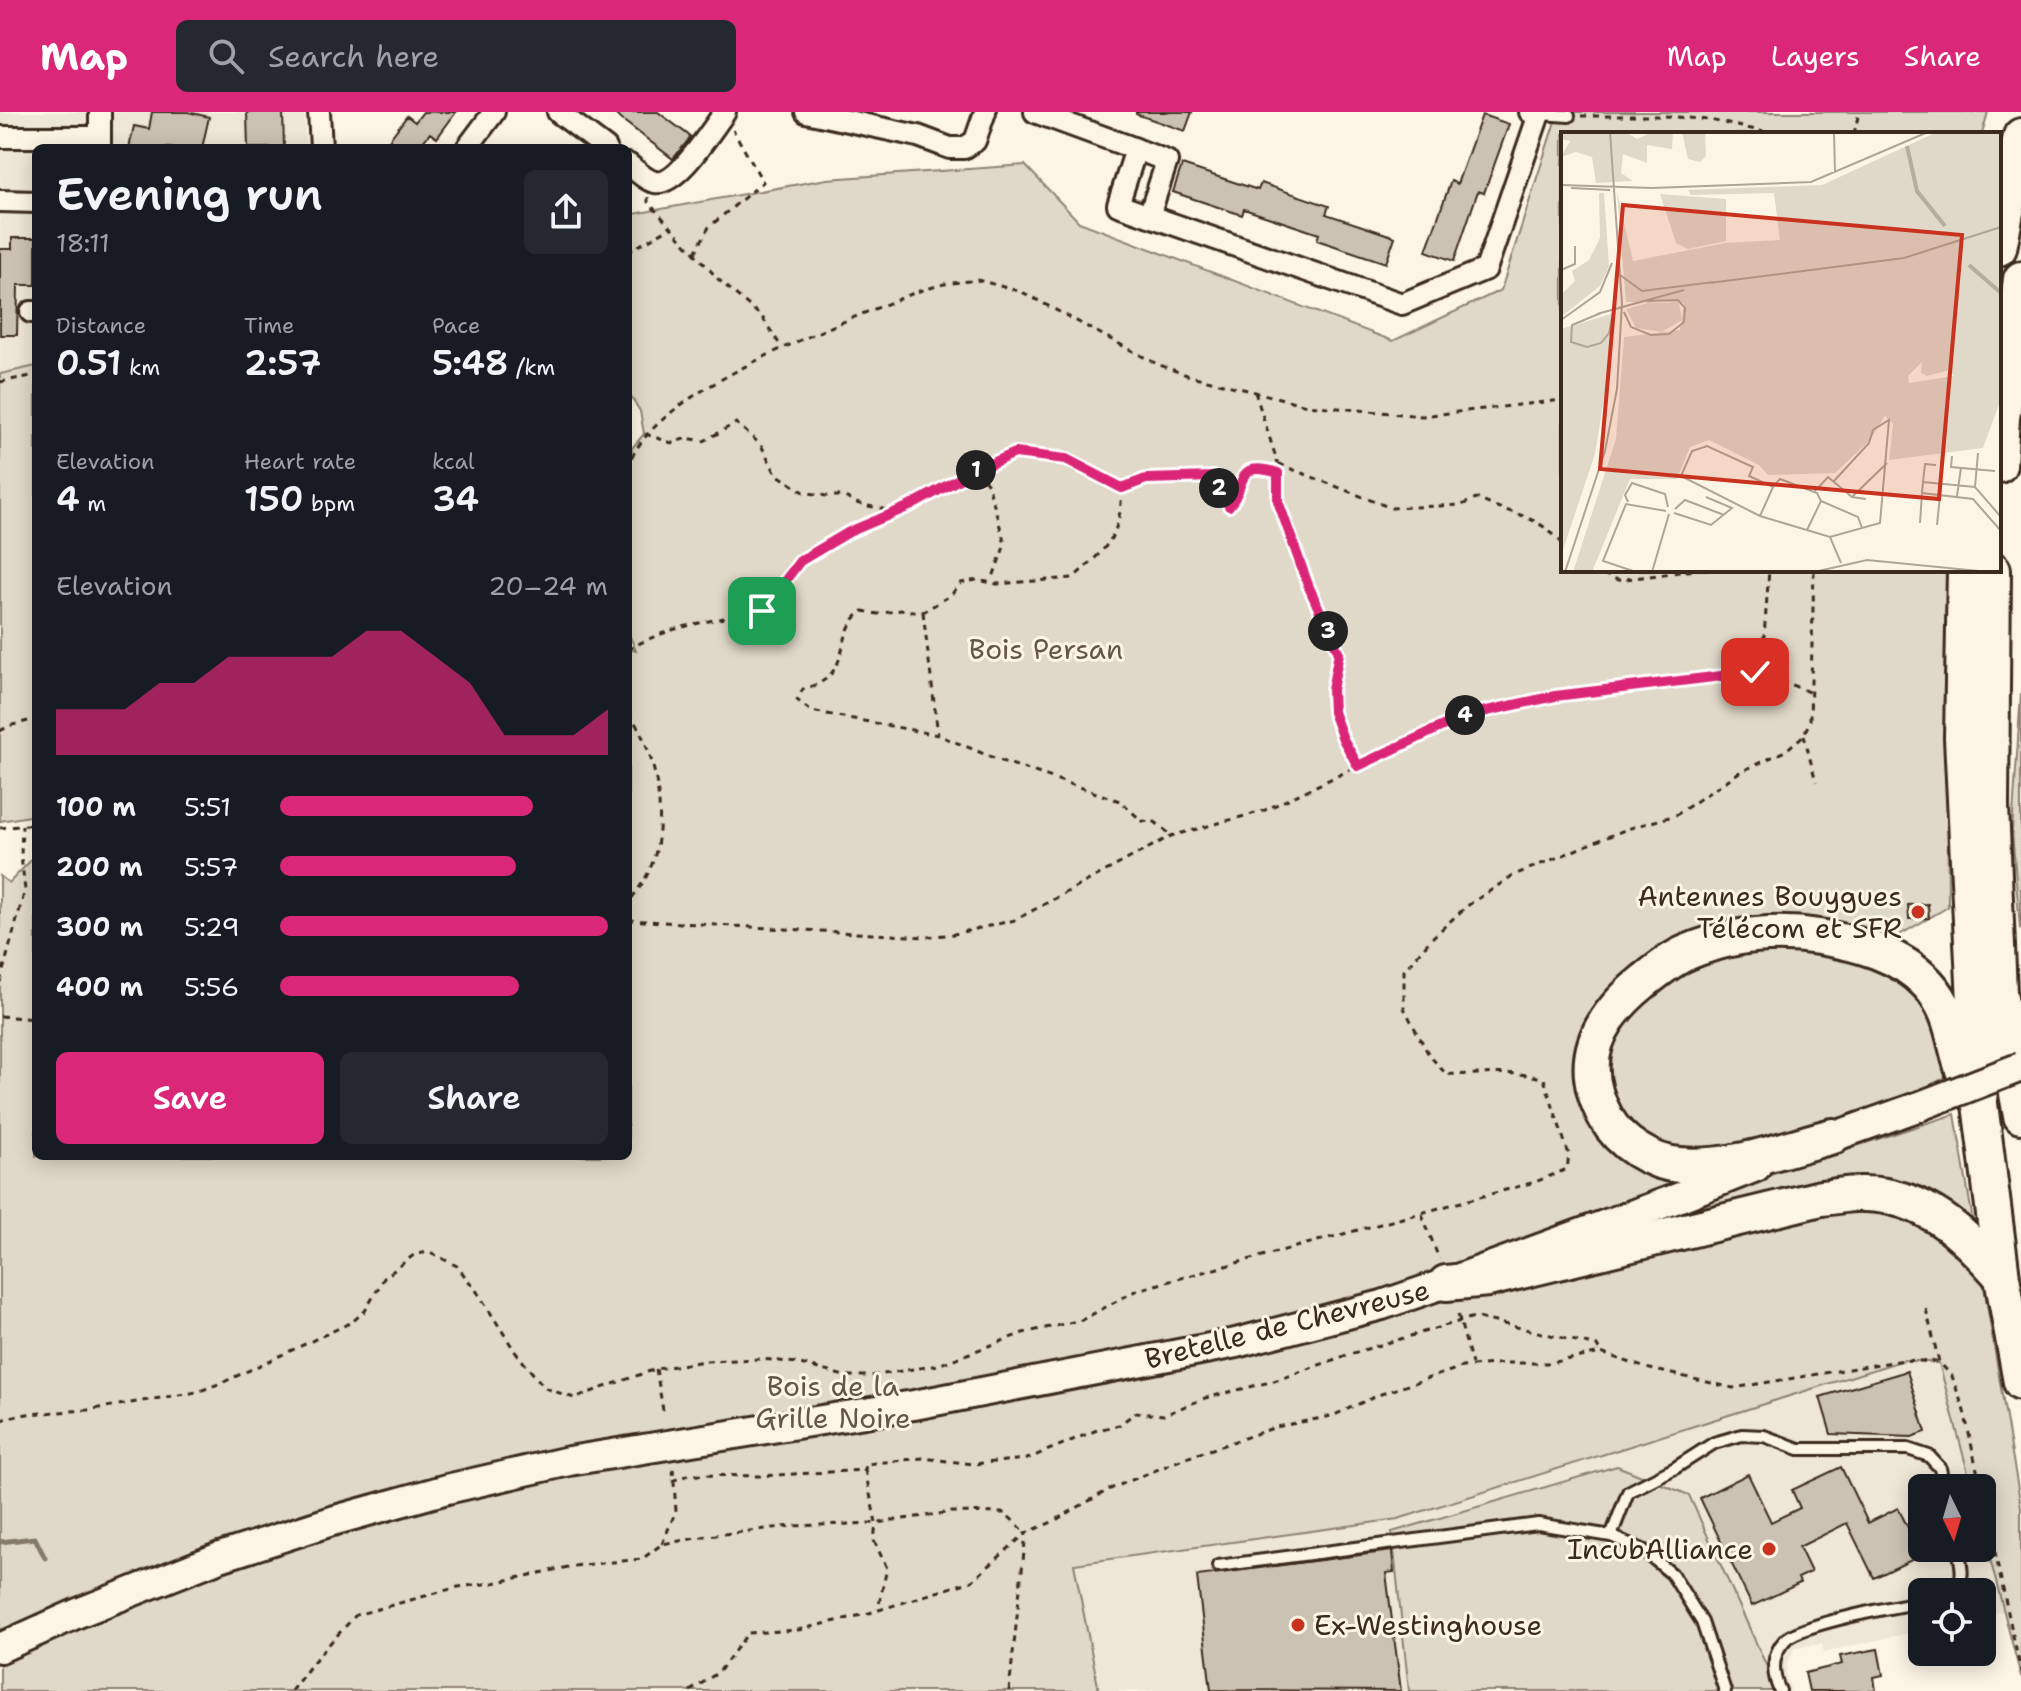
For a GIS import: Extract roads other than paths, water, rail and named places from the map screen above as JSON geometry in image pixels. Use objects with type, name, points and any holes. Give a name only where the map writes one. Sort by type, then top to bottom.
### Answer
[{"type":"highway","points":[[2001,238],[2021,136]]},
{"type":"highway","points":[[2001,434],[2021,279]]},
{"type":"highway","points":[[1965,572],[1962,738],[1980,1104],[2002,1277],[2021,1382]]},
{"type":"highway","points":[[1993,572],[1991,806],[1999,993],[2020,1100]]},
{"type":"highway","points":[[1833,1136],[1702,1166],[1676,1165],[1648,1156],[1613,1130],[1601,1110],[1591,1069],[1593,1048],[1614,1008],[1660,968],[1686,953],[1717,942],[1752,935],[1791,933],[1843,941],[1897,959],[1912,969],[1929,985],[1945,1008],[1955,1032],[1967,1081],[1980,1104]]},
{"type":"highway","points":[[1448,1285],[1488,1279],[1821,1198],[1864,1194],[1903,1200],[1941,1217],[1967,1238],[2002,1277]]},
{"type":"main road","name":"Bretelle de Chevreuse","points":[[0,1648],[78,1613],[248,1548],[447,1489],[569,1461],[914,1405],[1236,1343],[1382,1305],[1448,1285],[2021,1067]]},
{"type":"street","points":[[0,137],[100,143],[100,112]]},
{"type":"street","points":[[319,112],[321,144]]},
{"type":"street","points":[[558,112],[601,144]]},
{"type":"street","points":[[806,112],[918,136],[950,148],[964,148],[975,141],[985,112]]},
{"type":"street","points":[[1035,112],[1167,161],[1149,216]]},
{"type":"street","points":[[632,167],[651,182],[665,183],[676,175],[724,113]]},
{"type":"street","points":[[1136,149],[1118,205],[1402,304],[1486,269],[1534,113]]},
{"type":"street","points":[[469,144],[488,114]]},
{"type":"street","points":[[0,201],[32,202]]},
{"type":"lane","points":[[1534,113],[1569,116]]},
{"type":"lane","points":[[1611,1536],[1628,1492],[1675,1468],[1714,1443],[1742,1435],[1764,1436],[1799,1449],[1908,1449],[1929,1456],[1941,1474]]},
{"type":"lane","points":[[1218,1566],[1538,1524],[1611,1536],[1643,1550],[1672,1574],[1702,1622],[1725,1691]]},
{"type":"lane","points":[[1780,1691],[1774,1677],[1775,1656],[1786,1638],[1805,1629],[1877,1609],[1908,1604]]},
{"type":"waterway","points":[[0,1542],[35,1538],[45,1558]]},
{"type":"place","name":"Antennes Bouygues Télécom et SFR","points":[[1918,912]]},
{"type":"place","name":"IncubAlliance","points":[[1769,1549]]},
{"type":"place","name":"Ex-Westinghouse","points":[[1298,1625]]},
{"type":"park label","name":"Bois Persan","points":[[1046,649]]},
{"type":"park label","name":"Bois de la Grille Noire","points":[[833,1402]]}]
